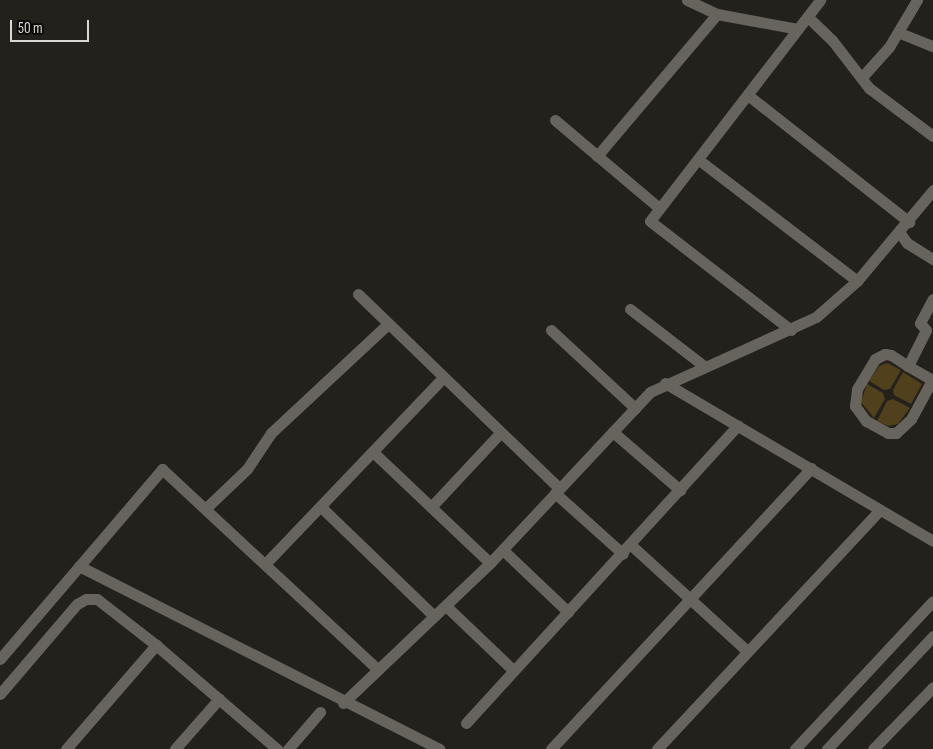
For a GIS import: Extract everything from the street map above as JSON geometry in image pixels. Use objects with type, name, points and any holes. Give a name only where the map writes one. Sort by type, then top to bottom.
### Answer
[{"type":"street","points":[[686,0],[717,14],[798,29]]},
{"type":"street","points":[[791,330],[652,224],[652,216],[749,96],[798,29],[809,18],[820,0]]},
{"type":"street","points":[[862,77],[900,32],[917,0]]},
{"type":"street","points":[[597,156],[717,14]]},
{"type":"street","points":[[809,18],[862,77],[869,88],[933,136]]},
{"type":"street","points":[[900,32],[933,46]]},
{"type":"street","points":[[749,96],[909,222]]},
{"type":"street","points":[[555,120],[658,207]]},
{"type":"street","points":[[699,160],[858,281]]},
{"type":"street","points":[[344,702],[490,563],[650,392],[704,366],[816,318],[858,281],[900,233],[933,190]]},
{"type":"street","points":[[900,233],[907,244],[933,260]]},
{"type":"street","points":[[358,294],[557,491],[627,550],[691,598],[747,651]]},
{"type":"street","points":[[908,366],[926,330],[920,323],[933,299]]},
{"type":"street","points":[[630,310],[704,366]]},
{"type":"street","points":[[206,508],[247,468],[271,433],[388,324]]},
{"type":"street","points":[[551,330],[635,408]]},
{"type":"street","points":[[891,355],[932,380],[900,431],[888,432],[866,420],[855,406],[854,396],[875,359],[891,355]]},
{"type":"street","points":[[266,563],[443,378]]},
{"type":"street","points":[[666,383],[933,541]]},
{"type":"street","points":[[466,723],[513,670],[627,550],[738,424]]},
{"type":"street","points":[[613,432],[680,490]]},
{"type":"street","points":[[430,507],[500,433]]},
{"type":"street","points":[[373,452],[490,563]]},
{"type":"street","points":[[551,749],[811,468]]},
{"type":"street","points":[[0,659],[162,469],[266,563],[378,670]]},
{"type":"street","points":[[321,506],[434,616]]},
{"type":"street","points":[[657,749],[880,511]]},
{"type":"street","points":[[502,550],[568,612]]},
{"type":"street","points":[[79,566],[439,749]]},
{"type":"street","points":[[0,694],[77,604],[86,599],[102,601],[277,749]]},
{"type":"street","points":[[795,749],[933,601]]},
{"type":"street","points":[[446,606],[513,670]]},
{"type":"street","points":[[827,749],[933,636]]},
{"type":"street","points":[[66,749],[156,645]]},
{"type":"street","points":[[873,749],[933,687]]},
{"type":"street","points":[[175,749],[218,699]]},
{"type":"street","points":[[288,749],[320,712]]},
{"type":"shaded area","points":[[887,363],[901,370],[890,389],[884,390],[869,381],[879,366]]},
{"type":"shaded area","points":[[903,372],[922,384],[911,404],[894,395],[893,390]]},
{"type":"shaded area","points":[[867,384],[883,393],[885,399],[874,418],[861,402]]},
{"type":"shaded area","points":[[893,399],[910,408],[898,424],[888,426],[877,421],[887,401]]}]
